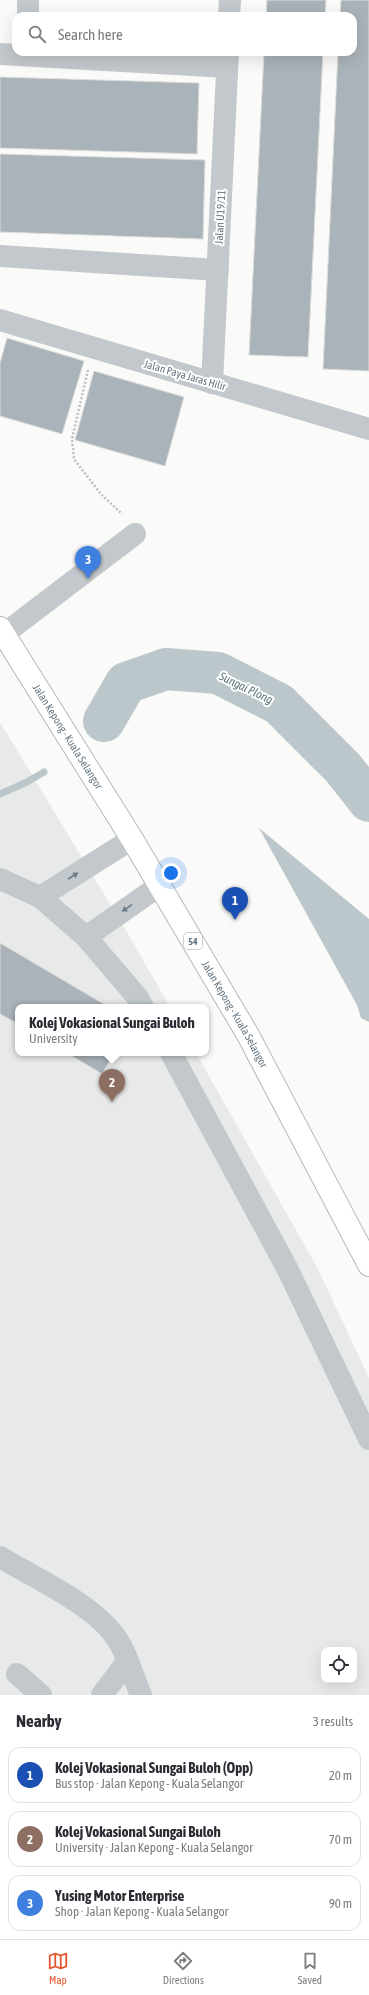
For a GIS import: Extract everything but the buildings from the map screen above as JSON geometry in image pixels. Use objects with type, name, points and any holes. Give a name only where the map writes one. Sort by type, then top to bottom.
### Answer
[{"type":"highway","name":"Jalan Kepong - Kuala Selangor","points":[[2,631],[132,839],[248,1035],[369,1265]]},
{"type":"street","points":[[28,0],[28,12]]},
{"type":"street","points":[[229,12],[230,0]]},
{"type":"street","points":[[0,54],[12,54]]},
{"type":"street","points":[[107,56],[227,59]]},
{"type":"street","name":"Jalan U19/11","points":[[212,382],[227,59]]},
{"type":"street","points":[[0,256],[218,270]]},
{"type":"street","name":"Jalan Paya Jaras Hilir","points":[[0,320],[369,429]]},
{"type":"street","points":[[2,631],[135,534]]},
{"type":"street","points":[[40,897],[132,839]]},
{"type":"street","points":[[0,879],[40,897],[86,937],[142,1004]]},
{"type":"street","points":[[86,937],[159,886]]},
{"type":"street","points":[[173,1056],[288,1270],[369,1439]]},
{"type":"street","points":[[0,1557],[81,1605],[102,1621],[117,1639],[141,1695]]},
{"type":"street","points":[[102,1695],[127,1662]]},
{"type":"street","points":[[17,1674],[41,1695]]},
{"type":"path","points":[[93,348],[72,439],[74,459],[100,493],[120,512],[135,534]]},
{"type":"shaded area","points":[[0,722],[128,934],[168,1004],[15,1004],[15,1056],[198,1056],[318,1269],[369,1378],[369,1695],[0,1695]]},
{"type":"shaded area","points":[[259,828],[369,919],[369,1022],[361,1018],[357,1005]]},
{"type":"waterway","name":"Sungai Plong","points":[[104,721],[126,683],[166,669],[218,673],[279,704],[343,768],[369,801]]},
{"type":"waterway","name":"Sungai Plong","points":[[0,794],[27,782],[44,772]]},
{"type":"place","name":"Yusing Motor Enterprise","points":[[88,579]]},
{"type":"place","name":"Kolej Vokasional Sungai Buloh (Opp)","points":[[235,920]]},
{"type":"place","name":"Kolej Vokasional Sungai Buloh","points":[[112,1102]]}]
